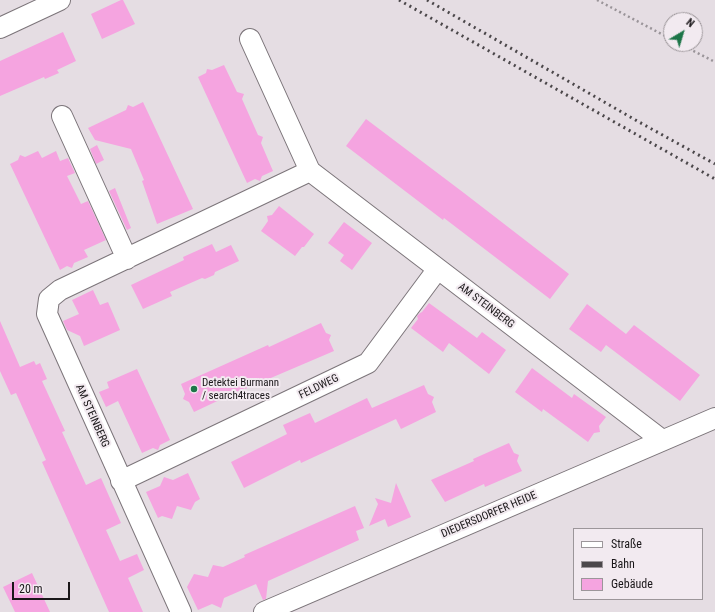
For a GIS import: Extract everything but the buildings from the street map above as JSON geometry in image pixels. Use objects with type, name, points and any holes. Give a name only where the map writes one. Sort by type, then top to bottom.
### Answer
[{"type":"street","points":[[0,28],[60,0]]},
{"type":"street","name":"AM STEINBERG","points":[[250,40],[310,171],[437,270],[662,440]]},
{"type":"street","points":[[62,116],[127,259]]},
{"type":"street","name":"AM STEINBERG","points":[[181,612],[47,314],[49,299],[60,290],[310,171]]},
{"type":"street","name":"FELDWEG","points":[[121,481],[368,363],[437,270]]},
{"type":"street","name":"DIEDERSDORFER HEIDE","points":[[264,612],[715,418]]},
{"type":"path","points":[[597,0],[663,35]]},
{"type":"path","points":[[696,52],[715,62]]},
{"type":"railway","points":[[399,0],[715,179]]},
{"type":"railway","points":[[427,0],[715,164]]},
{"type":"place","name":"Detektei Burmann / search4traces","points":[[194,389]]}]
